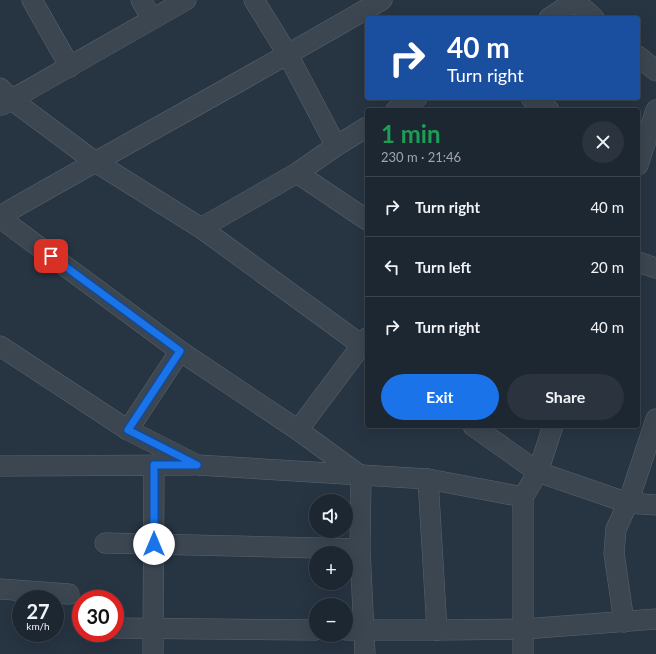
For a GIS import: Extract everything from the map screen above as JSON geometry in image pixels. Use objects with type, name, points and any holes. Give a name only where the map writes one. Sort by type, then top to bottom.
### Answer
[{"type":"street","points":[[32,0],[70,67]]},
{"type":"street","points":[[141,0],[152,19]]},
{"type":"street","points":[[186,0],[70,67],[4,98],[94,161],[201,228],[365,344],[298,430]]},
{"type":"street","points":[[254,0],[288,55],[336,146]]},
{"type":"street","points":[[361,476],[298,430],[180,351],[0,217],[94,161],[288,55],[382,0]]},
{"type":"street","points":[[552,16],[574,1],[592,16]]},
{"type":"street","points":[[640,58],[656,71]]},
{"type":"street","points":[[400,108],[414,100]]},
{"type":"street","points":[[534,100],[546,108]]},
{"type":"street","points":[[640,159],[656,110]]},
{"type":"street","points":[[201,228],[297,172],[365,128]]},
{"type":"street","points":[[297,172],[365,219]]},
{"type":"street","points":[[640,263],[656,268]]},
{"type":"street","points":[[0,346],[128,430],[197,465]]},
{"type":"street","points":[[128,430],[180,351]]},
{"type":"street","points":[[624,622],[614,553],[614,540],[616,529],[628,503],[656,419]]},
{"type":"street","points":[[476,428],[538,472],[628,503],[656,505]]},
{"type":"street","points":[[523,654],[523,497],[538,472],[552,428]]},
{"type":"street","points":[[154,465],[154,654]]},
{"type":"street","points":[[0,466],[197,465],[428,479],[523,497]]},
{"type":"street","points":[[361,476],[360,548],[355,631],[364,654]]},
{"type":"street","points":[[428,479],[436,630]]},
{"type":"street","points":[[105,543],[360,548]]},
{"type":"street","points":[[0,589],[70,594]]},
{"type":"street","points":[[355,631],[524,629],[656,619]]},
{"type":"street","points":[[124,628],[309,630]]},
{"type":"route","points":[[51,256],[180,351],[128,430],[197,465],[154,465],[154,544]]}]
